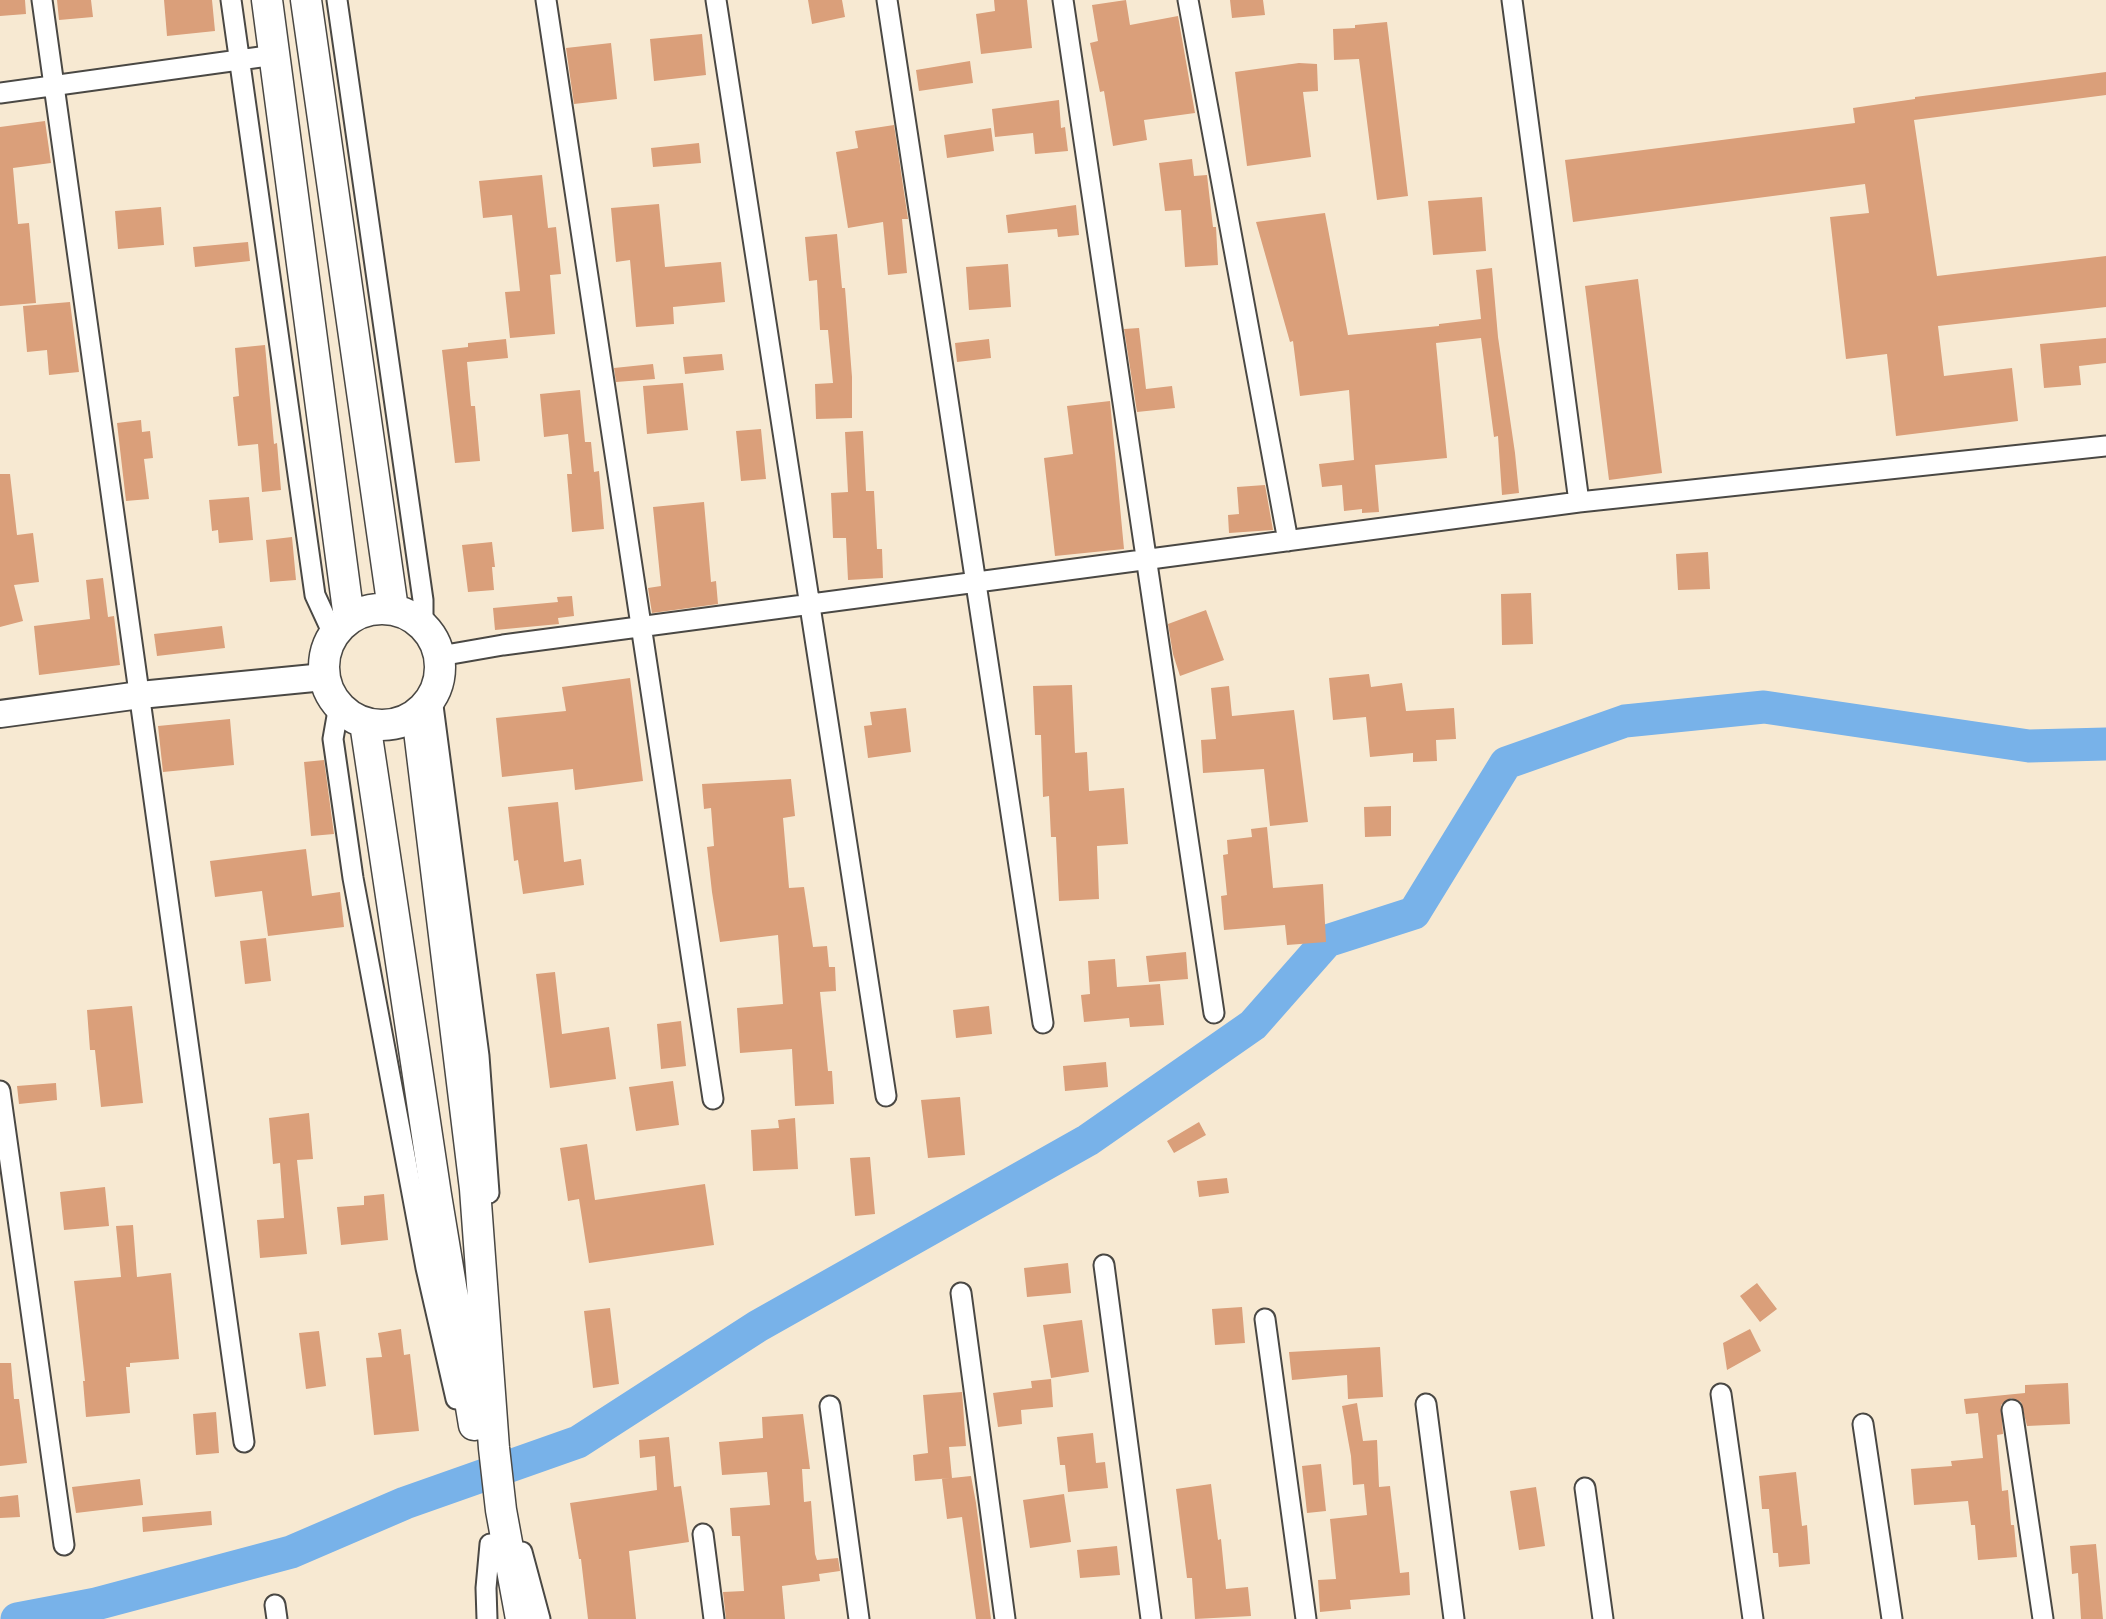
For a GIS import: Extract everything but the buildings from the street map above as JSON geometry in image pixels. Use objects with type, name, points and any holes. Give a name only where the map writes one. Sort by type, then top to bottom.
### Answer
[{"type":"main road","points":[[267,0],[341,626]]},
{"type":"main road","points":[[306,0],[393,609]]},
{"type":"main road","points":[[370,609],[393,609],[410,615],[424,625],[434,639],[440,656],[440,678],[425,706],[392,725],[365,723],[346,713],[331,697],[324,677],[325,654],[341,626],[370,609]]},
{"type":"main road","points":[[0,714],[140,695],[324,677]]},
{"type":"main road","points":[[425,706],[475,1189],[481,1402],[485,1447],[499,1544],[521,1619]]},
{"type":"main road","points":[[365,723],[434,1181],[481,1402]]},
{"type":"main road","points":[[499,1544],[502,1619]]},
{"type":"street","points":[[42,0],[244,1442]]},
{"type":"street","points":[[231,0],[315,596],[341,626]]},
{"type":"street","points":[[337,0],[424,600],[424,625]]},
{"type":"street","points":[[546,0],[713,1099]]},
{"type":"street","points":[[716,0],[886,1096]]},
{"type":"street","points":[[887,0],[1043,1023]]},
{"type":"street","points":[[1063,0],[1214,1013]]},
{"type":"street","points":[[1188,0],[1288,541]]},
{"type":"street","points":[[1512,0],[1579,502]]},
{"type":"street","points":[[0,93],[275,55]]},
{"type":"street","points":[[440,656],[1579,502],[2106,446]]},
{"type":"street","points":[[339,705],[333,739],[353,878],[426,1268],[456,1399],[481,1402]]},
{"type":"street","points":[[0,1091],[64,1545]]},
{"type":"street","points":[[1104,1265],[1151,1619]]},
{"type":"street","points":[[961,1293],[1005,1619]]},
{"type":"street","points":[[1265,1319],[1306,1619]]},
{"type":"street","points":[[1721,1394],[1753,1619]]},
{"type":"street","points":[[1426,1404],[1454,1619]]},
{"type":"street","points":[[830,1406],[859,1619]]},
{"type":"street","points":[[2012,1410],[2043,1619]]},
{"type":"street","points":[[1863,1424],[1892,1619]]},
{"type":"street","points":[[1585,1488],[1603,1619]]},
{"type":"street","points":[[703,1534],[714,1619]]},
{"type":"street","points":[[487,1619],[486,1588],[499,1544],[521,1547],[540,1619]]},
{"type":"waterway","points":[[17,1619],[96,1604],[291,1552],[405,1503],[578,1442],[758,1326],[1088,1140],[1253,1025],[1327,941],[1414,913],[1506,763],[1625,721],[1764,707],[2029,746],[2106,744]]}]
